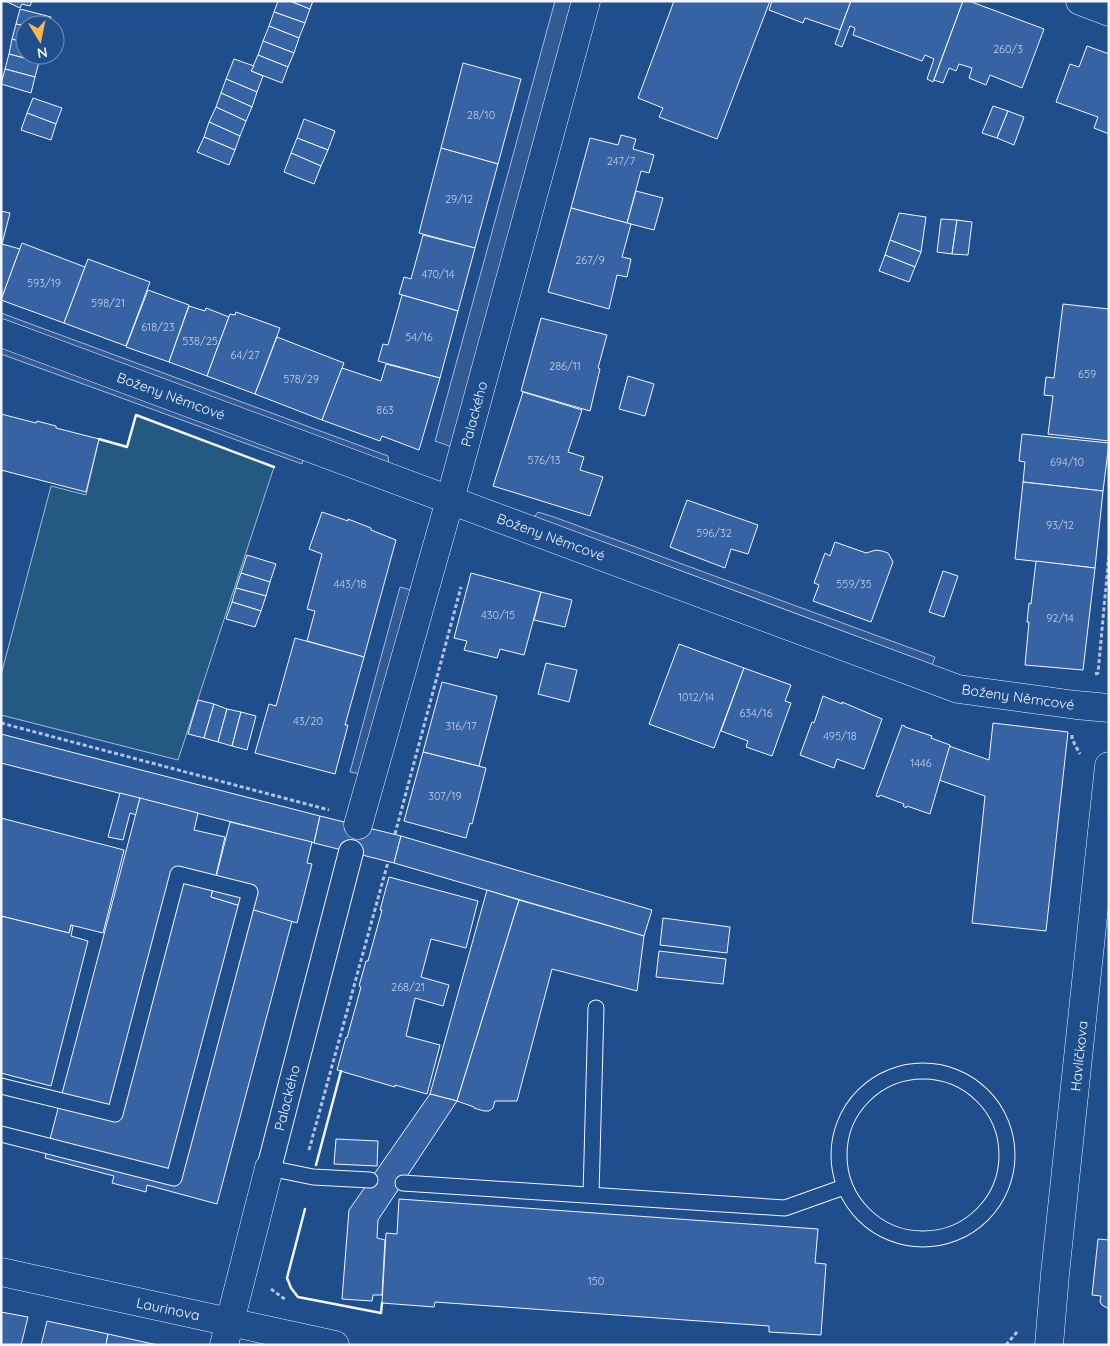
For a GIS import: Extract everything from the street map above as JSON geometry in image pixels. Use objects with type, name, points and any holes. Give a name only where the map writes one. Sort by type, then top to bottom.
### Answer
[{"type":"street","name":"Palackého","points":[[348,819],[450,500],[586,1]]},
{"type":"street","points":[[1080,1],[1109,12]]},
{"type":"street","name":"Boženy Němcové","points":[[1,333],[958,689],[1109,708]]},
{"type":"street","name":"Havlíčkova","points":[[1048,1341],[1107,814],[1109,766]]},
{"type":"street","name":"Palackého","points":[[227,1334],[350,852]]},
{"type":"street","name":"Laurinova","points":[[1,1272],[227,1334],[278,1332],[334,1345]]},
{"type":"lane","points":[[1,1086],[115,1114],[178,874],[250,892],[174,1178],[1,1134]]},
{"type":"lane","points":[[590,1195],[596,1008]]},
{"type":"lane","points":[[926,1070],[954,1076],[978,1090],[996,1111],[1007,1137],[1008,1165],[1000,1192],[984,1215],[962,1231],[934,1239],[906,1238],[880,1228],[858,1211],[844,1187],[838,1159],[842,1132],[854,1106],[873,1086],[899,1074],[926,1070]]},
{"type":"lane","points":[[269,1168],[313,1177],[370,1180]]},
{"type":"lane","points":[[403,1183],[785,1208],[844,1187]]},
{"type":"path","points":[[1,723],[348,819]]},
{"type":"path","points":[[302,1175],[388,862]]},
{"type":"path","points":[[271,1289],[286,1300],[278,1332]]},
{"type":"shaded area","points":[[555,1],[584,1],[458,449],[435,441]]},
{"type":"shaded area","points":[[1,313],[388,456],[389,468],[1,323]]},
{"type":"shaded area","points":[[1,341],[306,453],[302,464],[1,354]]},
{"type":"shaded area","points":[[136,415],[274,467],[178,760],[1,715],[1,675],[51,486],[86,495],[99,439],[127,446]]},
{"type":"shaded area","points":[[538,512],[935,657],[931,668],[530,518]]},
{"type":"shaded area","points":[[400,587],[422,593],[371,776],[350,772]]},
{"type":"building","points":[[5,1],[32,1],[30,6],[22,4],[20,8]]},
{"type":"building","points":[[278,1],[290,1],[310,9],[305,23],[274,12]]},
{"type":"building","points":[[290,1],[313,1],[310,9]]},
{"type":"building","points":[[674,1],[770,1],[717,139],[659,117],[663,108],[638,98]]},
{"type":"building","points":[[772,1],[851,1],[840,30],[805,18],[803,23],[769,10]]},
{"type":"building","points":[[851,1],[963,1],[933,82],[927,79],[934,59],[925,55],[922,61],[853,35],[855,28],[850,26],[842,47],[835,44]]},
{"type":"building","points":[[963,1],[969,1],[1044,29],[1022,88],[990,75],[986,85],[969,78],[972,68],[959,64],[956,71],[949,68],[943,83],[934,80]]},
{"type":"building","points":[[20,9],[43,15],[18,15]]},
{"type":"building","points":[[274,12],[305,23],[299,38],[269,26]]},
{"type":"building","points":[[269,26],[299,38],[294,53],[263,41]]},
{"type":"building","points":[[15,28],[15,40],[12,39]]},
{"type":"building","points":[[12,39],[15,40],[15,56],[9,54]]},
{"type":"building","points":[[263,41],[294,53],[288,67],[258,55]]},
{"type":"building","points":[[1087,46],[1109,54],[1109,134],[1094,128],[1098,117],[1056,102],[1070,64],[1079,67]]},
{"type":"building","points":[[9,54],[15,56],[15,65],[38,65],[35,77],[5,69]]},
{"type":"building","points":[[258,55],[288,67],[282,83],[251,71]]},
{"type":"building","points":[[234,59],[254,66],[251,71],[263,76],[257,92],[226,79]]},
{"type":"building","points":[[463,63],[521,79],[498,164],[441,148]]},
{"type":"building","points":[[5,69],[35,77],[31,93],[1,84]]},
{"type":"building","points":[[226,79],[257,92],[252,107],[221,93]]},
{"type":"building","points":[[221,93],[252,107],[246,121],[216,107]]},
{"type":"building","points":[[33,98],[62,108],[56,124],[27,113]]},
{"type":"building","points":[[993,106],[1008,111],[997,138],[982,133]]},
{"type":"building","points":[[216,107],[246,121],[240,136],[209,122]]},
{"type":"building","points":[[1008,111],[1024,117],[1014,145],[997,138]]},
{"type":"building","points":[[27,113],[56,124],[51,140],[21,130]]},
{"type":"building","points":[[304,119],[335,131],[328,150],[297,138]]},
{"type":"building","points":[[209,122],[240,136],[235,150],[204,137]]},
{"type":"building","points":[[621,135],[636,139],[633,149],[654,155],[649,173],[641,171],[627,223],[571,208],[590,138],[618,145]]},
{"type":"building","points":[[204,137],[235,150],[229,165],[197,152]]},
{"type":"building","points":[[297,138],[328,150],[321,166],[291,153]]},
{"type":"building","points":[[441,148],[498,164],[475,248],[419,233]]},
{"type":"building","points":[[291,153],[321,166],[314,184],[284,172]]},
{"type":"building","points":[[636,191],[663,198],[654,230],[627,223]]},
{"type":"building","points":[[571,208],[631,224],[622,257],[631,259],[627,277],[617,275],[609,309],[548,292]]},
{"type":"building","points":[[1,211],[10,213],[2,244],[20,249],[1,300]]},
{"type":"building","points":[[899,213],[926,217],[921,252],[890,240]]},
{"type":"building","points":[[941,219],[957,220],[952,254],[937,252]]},
{"type":"building","points":[[957,220],[972,222],[968,255],[952,254]]},
{"type":"building","points":[[423,235],[475,248],[458,311],[399,294],[404,277],[411,279]]},
{"type":"building","points":[[890,240],[921,252],[915,267],[885,255]]},
{"type":"building","points":[[22,243],[85,267],[64,323],[1,300]]},
{"type":"building","points":[[885,255],[915,267],[909,282],[879,271]]},
{"type":"building","points":[[88,259],[150,282],[126,346],[64,323]]},
{"type":"building","points":[[148,290],[189,305],[169,362],[126,347]]},
{"type":"building","points":[[402,295],[458,311],[440,378],[378,361],[383,344],[388,345]]},
{"type":"building","points":[[1063,304],[1109,309],[1109,441],[1048,434],[1053,396],[1044,395],[1046,377],[1054,378]]},
{"type":"building","points":[[189,306],[205,311],[206,308],[229,317],[207,376],[169,362]]},
{"type":"building","points":[[236,312],[280,328],[255,394],[207,376],[230,314],[235,315]]},
{"type":"building","points":[[541,318],[607,335],[598,368],[600,369],[590,411],[521,391]]},
{"type":"building","points":[[277,337],[344,363],[322,420],[255,394]]},
{"type":"building","points":[[386,364],[440,378],[419,450],[382,436],[380,441],[322,420],[342,368],[381,381]]},
{"type":"building","points":[[628,376],[654,384],[645,416],[619,409]]},
{"type":"building","points":[[523,392],[582,410],[568,452],[584,457],[580,470],[603,477],[590,516],[493,486]]},
{"type":"building","points":[[1,414],[36,423],[37,421],[99,439],[86,492],[1,470]]},
{"type":"building","points":[[1022,434],[1109,443],[1103,491],[1023,482],[1025,462],[1019,461]]},
{"type":"building","points":[[1023,482],[1103,491],[1095,568],[1015,559]]},
{"type":"building","points":[[687,500],[758,525],[748,554],[731,549],[725,568],[670,547]]},
{"type":"building","points":[[322,512],[348,521],[348,519],[396,540],[364,657],[307,641],[315,611],[307,609],[322,554],[309,549]]},
{"type":"building","points":[[835,542],[866,553],[876,550],[888,553],[893,562],[871,622],[813,601],[819,585],[814,583],[825,553],[830,556]]},
{"type":"building","points":[[247,555],[276,564],[270,582],[241,573]]},
{"type":"building","points":[[1036,561],[1095,568],[1083,670],[1025,665],[1029,603],[1031,604]]},
{"type":"building","points":[[943,571],[958,576],[944,617],[929,612]]},
{"type":"building","points":[[241,573],[270,582],[266,596],[236,588]]},
{"type":"building","points":[[471,573],[541,592],[524,655],[500,649],[497,658],[464,650],[467,641],[454,638]]},
{"type":"building","points":[[236,588],[266,596],[261,611],[232,602]]},
{"type":"building","points":[[541,592],[572,600],[565,627],[534,620]]},
{"type":"building","points":[[232,602],[261,611],[255,627],[226,619]]},
{"type":"building","points":[[295,638],[364,657],[345,725],[348,725],[335,774],[255,753],[269,704],[276,706]]},
{"type":"building","points":[[679,644],[744,668],[714,748],[649,724]]},
{"type":"building","points":[[546,663],[577,670],[569,702],[538,694]]},
{"type":"building","points":[[744,668],[791,685],[785,701],[791,703],[772,756],[746,747],[748,741],[721,731]]},
{"type":"building","points":[[442,682],[497,696],[479,766],[423,752]]},
{"type":"building","points":[[823,696],[882,719],[864,769],[837,759],[834,768],[800,755]]},
{"type":"building","points":[[198,700],[214,704],[204,738],[188,734]]},
{"type":"building","points":[[214,704],[227,709],[218,742],[204,738]]},
{"type":"building","points":[[227,709],[241,712],[232,746],[218,742]]},
{"type":"building","points":[[241,712],[256,716],[247,750],[232,746]]},
{"type":"building","points":[[993,723],[1068,732],[1046,931],[972,923],[985,796],[939,780],[949,746],[989,760]]},
{"type":"building","points":[[902,725],[950,745],[930,814],[907,806],[906,808],[903,806],[904,804],[880,795],[879,797],[876,796]]},
{"type":"building","points":[[1,734],[320,816],[314,843],[1,763]]},
{"type":"building","points":[[423,752],[486,768],[472,824],[470,823],[466,838],[404,821]]},
{"type":"building","points":[[120,793],[140,798],[136,815],[130,813],[123,840],[108,837]]},
{"type":"building","points":[[140,798],[198,813],[194,830],[225,837],[211,897],[292,921],[217,1204],[147,1185],[146,1192],[112,1183],[114,1176],[45,1158]]},
{"type":"building","points":[[320,816],[401,836],[394,863],[314,843]]},
{"type":"building","points":[[1,818],[124,850],[103,933],[71,925],[69,933],[1,916]]},
{"type":"building","points":[[230,822],[312,842],[307,863],[312,864],[297,923],[211,897]]},
{"type":"building","points":[[401,836],[652,910],[644,936],[394,863]]},
{"type":"building","points":[[389,877],[478,901],[466,948],[431,939],[421,977],[449,985],[443,1006],[415,998],[406,1036],[440,1045],[427,1094],[337,1070],[361,987],[359,986],[366,961],[368,961],[382,910],[380,910]]},
{"type":"building","points":[[487,890],[519,900],[457,1101],[430,1094]]},
{"type":"building","points":[[519,900],[644,936],[637,991],[552,969],[517,1101],[495,1101],[493,1108],[489,1111],[484,1111],[457,1101]]},
{"type":"building","points":[[1,916],[69,933],[71,925],[73,926],[71,936],[88,941],[51,1086],[1,1073]]},
{"type":"building","points":[[663,918],[730,927],[727,953],[660,945]]},
{"type":"building","points":[[659,951],[726,959],[723,984],[656,977]]},
{"type":"building","points":[[430,1094],[457,1101],[378,1220],[377,1238],[385,1240],[382,1295],[373,1295],[372,1301],[342,1299],[349,1210]]},
{"type":"building","points":[[336,1139],[378,1141],[377,1166],[334,1164]]},
{"type":"building","points":[[399,1199],[818,1229],[815,1263],[826,1264],[821,1335],[769,1332],[769,1326],[435,1302],[434,1307],[382,1303],[386,1233],[397,1234]]},
{"type":"building","points":[[1098,1239],[1109,1240],[1109,1309],[1100,1302],[1101,1296],[1092,1295]]},
{"type":"building","points":[[1,1312],[28,1317],[21,1345],[1,1345]]},
{"type":"building","points":[[47,1321],[108,1334],[106,1345],[41,1345]]},
{"type":"building","points":[[108,1334],[153,1344],[160,1345],[106,1345]]},
{"type":"wall","points":[[99,439],[127,447],[136,415],[274,467]]},
{"type":"wall","points":[[316,1165],[341,1071]]},
{"type":"wall","points":[[305,1209],[287,1278],[291,1288],[298,1297],[381,1313],[382,1303]]}]
